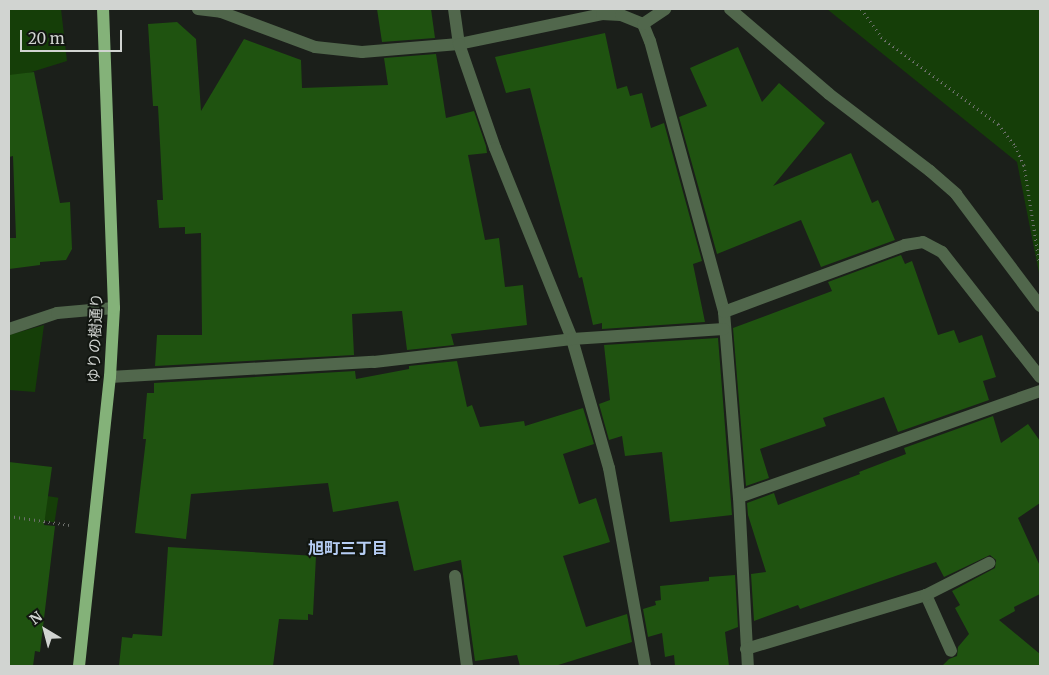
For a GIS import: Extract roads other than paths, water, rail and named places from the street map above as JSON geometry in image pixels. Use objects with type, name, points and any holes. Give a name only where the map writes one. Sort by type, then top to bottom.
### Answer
[{"type":"main road","name":"ゆりの樹通り","points":[[79,666],[110,377],[114,308],[103,9]]},
{"type":"street","points":[[198,9],[221,12],[315,47],[362,52],[459,44],[602,14],[621,15],[643,24],[650,41],[724,312],[739,497],[748,666]]},
{"type":"street","points":[[454,9],[459,44],[494,148],[572,339],[609,468],[645,666]]},
{"type":"street","points":[[643,24],[664,9]]},
{"type":"street","points":[[730,9],[814,81],[956,194],[1040,306]]},
{"type":"street","points":[[724,312],[905,245],[923,242],[942,252],[1040,377]]},
{"type":"street","points":[[9,329],[57,313],[114,308]]},
{"type":"street","points":[[110,377],[374,362],[572,339],[724,329]]},
{"type":"street","points":[[739,497],[1040,391]]},
{"type":"street","points":[[746,649],[926,595],[989,563]]},
{"type":"street","points":[[455,576],[467,666]]},
{"type":"street","points":[[926,595],[951,651]]},
{"type":"district","name":"旭町三丁目","points":[[348,548]]}]
